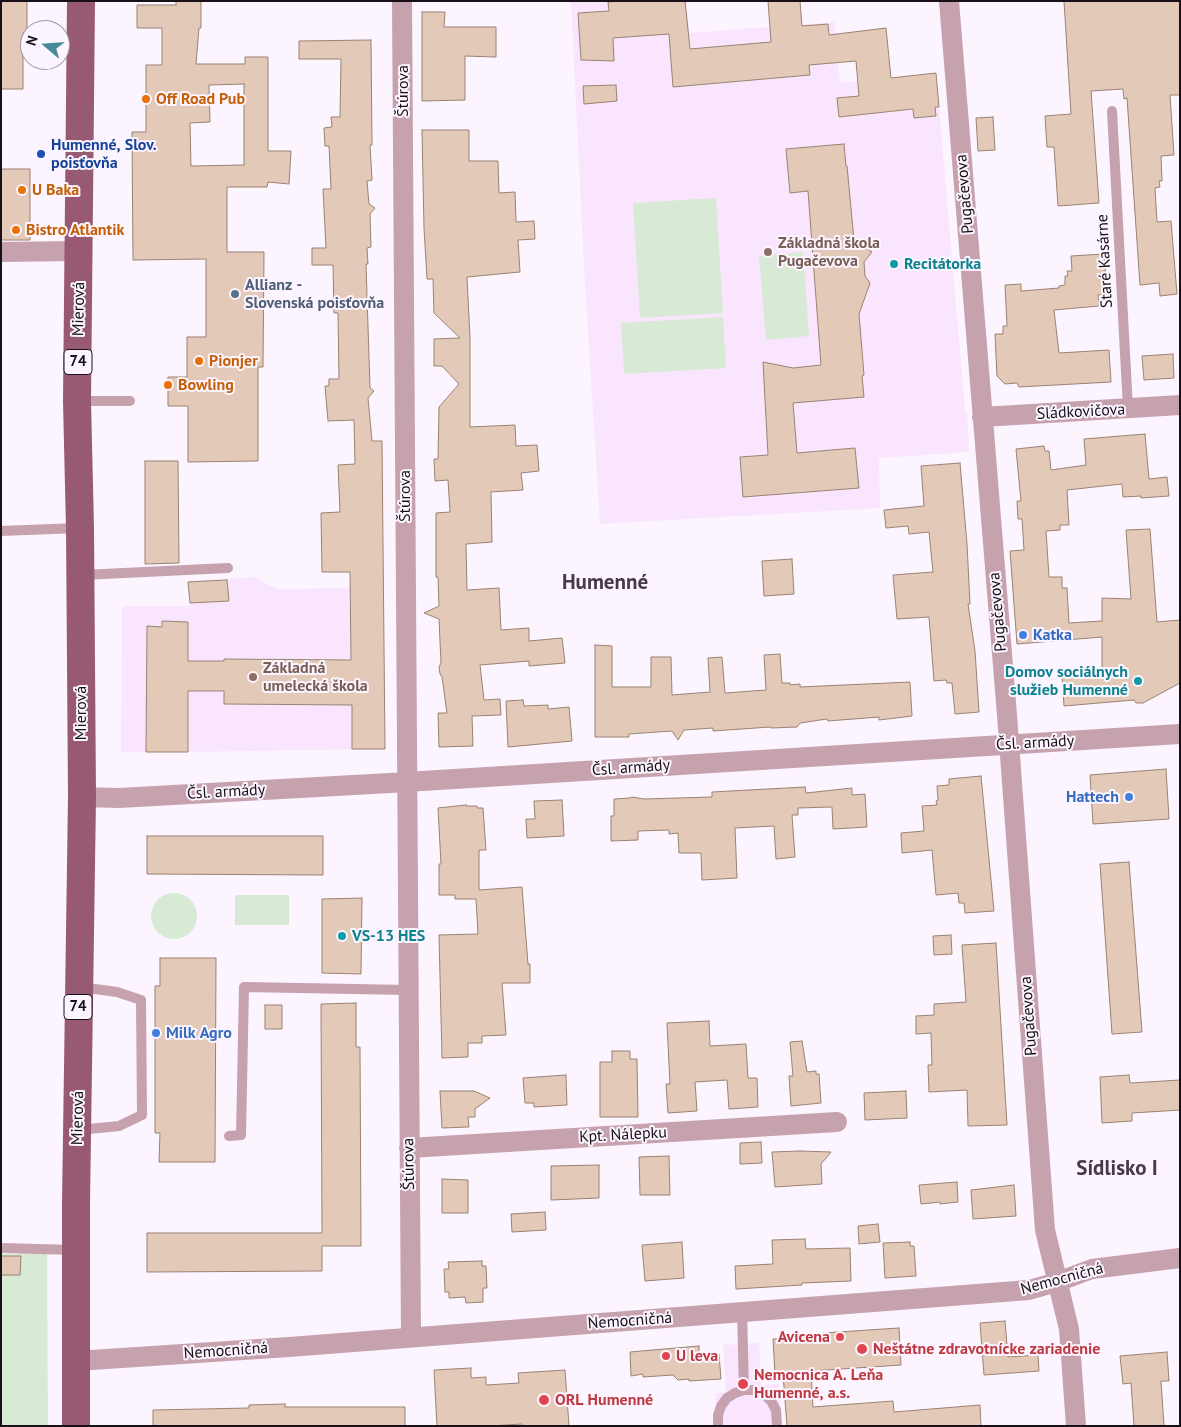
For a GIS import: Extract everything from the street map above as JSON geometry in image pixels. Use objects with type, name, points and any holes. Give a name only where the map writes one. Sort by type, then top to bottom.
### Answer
[{"type":"main road","name":"Mierová","points":[[76,1426],[78,987],[82,797],[77,401],[81,1]]},
{"type":"street","name":"Štúrova","points":[[402,1],[411,1337]]},
{"type":"street","name":"Pugačevova","points":[[949,1],[1045,1230],[1069,1329],[1076,1426]]},
{"type":"street","points":[[1,252],[79,251]]},
{"type":"street","name":"Sládkovičova","points":[[982,417],[1180,405]]},
{"type":"street","name":"Čsl. armády","points":[[82,797],[119,798],[407,782],[1180,734]]},
{"type":"street","name":"Kpt. Nálepku","points":[[409,1148],[837,1122]]},
{"type":"street","name":"Nemocničná","points":[[76,1361],[1029,1290],[1092,1269],[1180,1258]]},
{"type":"lane","name":"Staré Kasárne","points":[[1112,111],[1128,409]]},
{"type":"lane","points":[[77,401],[130,401]]},
{"type":"lane","points":[[1,531],[80,528]]},
{"type":"lane","points":[[80,576],[228,568]]},
{"type":"lane","points":[[78,987],[117,992],[141,1000],[142,1114],[119,1126],[78,1130]]},
{"type":"lane","points":[[229,1136],[241,1135],[244,987],[408,990]]},
{"type":"lane","points":[[1,1248],[76,1250]]},
{"type":"lane","points":[[742,1312],[744,1390]]},
{"type":"lane","points":[[718,1426],[718,1415],[721,1406],[727,1398],[744,1390],[754,1390],[764,1394],[771,1401],[776,1410],[778,1424]]},
{"type":"shaded area","name":"Základná škola Pugačevova","points":[[571,1],[686,1],[690,33],[834,22],[840,83],[918,75],[839,117],[913,109],[915,118],[935,116],[935,107],[939,107],[965,410],[967,411],[969,452],[879,458],[880,508],[600,524],[584,268]]},
{"type":"shaded area","name":"Základná umelecká škola","points":[[255,577],[276,589],[383,588],[385,749],[121,752],[122,606],[190,606],[188,581]]},
{"type":"shaded area","name":"Nemocnica A. Leňa Humenné, a.s.","points":[[759,1343],[761,1385],[779,1384],[781,1426],[717,1426],[715,1393],[726,1392],[723,1345]]},
{"type":"green space","points":[[716,198],[723,313],[640,318],[633,203]]},
{"type":"green space","points":[[803,252],[809,336],[766,340],[759,256]]},
{"type":"green space","points":[[723,317],[726,368],[624,374],[621,323]]},
{"type":"green space","points":[[179,893],[191,899],[196,907],[196,925],[191,933],[183,938],[169,939],[157,933],[152,925],[151,911],[157,899],[165,894]]},
{"type":"green space","points":[[235,895],[289,895],[289,925],[235,925]]},
{"type":"green space","points":[[1,1254],[47,1254],[48,1426],[1,1426]]},
{"type":"building","points":[[1,1],[27,1],[27,20],[20,20],[20,70],[23,70],[23,89],[1,89]]},
{"type":"building","points":[[176,1],[201,1],[201,28],[199,28],[196,64],[245,64],[245,57],[268,57],[268,151],[291,151],[289,184],[268,182],[267,187],[227,187],[227,252],[264,252],[263,367],[258,367],[258,461],[188,462],[188,406],[168,406],[168,377],[187,377],[187,337],[206,337],[206,259],[133,260],[132,132],[146,132],[146,65],[162,65],[162,28],[137,28],[137,5],[176,5]],"holes":[[[244,84],[244,165],[191,166],[190,123],[210,122],[209,85]]]},
{"type":"building","points":[[685,1],[690,49],[771,42],[768,1],[800,1],[802,26],[828,24],[829,35],[886,28],[891,78],[936,73],[939,107],[935,107],[936,116],[914,118],[913,109],[839,117],[837,98],[859,96],[856,61],[809,65],[810,75],[673,87],[669,34],[613,38],[614,61],[581,60],[578,13],[609,11],[608,2]]},
{"type":"building","points":[[1064,1],[1180,1],[1180,95],[1170,95],[1174,155],[1161,156],[1162,181],[1159,181],[1160,187],[1155,188],[1157,222],[1171,221],[1177,294],[1160,296],[1159,283],[1140,285],[1127,98],[1124,99],[1123,89],[1091,91],[1099,203],[1058,206],[1054,147],[1047,147],[1045,116],[1071,114]]},
{"type":"building","points":[[422,12],[445,12],[444,27],[496,27],[496,57],[465,56],[465,100],[422,101]]},
{"type":"building","points":[[371,40],[372,145],[370,145],[372,180],[367,181],[369,204],[375,208],[370,214],[371,247],[367,248],[368,264],[366,264],[370,388],[374,391],[368,398],[372,441],[382,441],[385,749],[352,749],[352,705],[224,704],[224,691],[188,691],[188,752],[146,752],[147,626],[162,627],[162,621],[188,622],[188,661],[224,661],[224,659],[351,660],[350,572],[322,572],[321,513],[340,512],[338,465],[355,464],[354,420],[328,421],[325,386],[329,386],[329,379],[339,379],[338,313],[334,313],[333,265],[312,265],[312,248],[326,248],[323,189],[331,189],[329,146],[325,146],[324,128],[332,127],[331,117],[340,117],[341,59],[299,59],[299,41]]},
{"type":"building","points":[[616,85],[617,101],[584,104],[583,86]]},
{"type":"building","points":[[993,117],[995,150],[978,151],[976,118]]},
{"type":"building","points":[[422,130],[469,130],[469,161],[498,161],[499,193],[515,192],[516,222],[534,221],[535,239],[518,240],[520,272],[467,277],[470,338],[470,427],[515,425],[516,446],[537,445],[539,471],[521,473],[523,490],[491,492],[492,542],[466,544],[467,590],[499,588],[501,630],[529,628],[529,641],[562,638],[565,663],[529,666],[529,661],[480,665],[484,700],[500,699],[501,715],[472,716],[473,746],[439,747],[438,713],[447,713],[439,667],[441,663],[439,619],[424,613],[439,606],[438,577],[436,577],[436,513],[450,512],[448,480],[435,481],[434,459],[438,459],[439,407],[459,384],[442,366],[434,366],[434,339],[460,338],[434,313],[433,279],[427,279]]},
{"type":"building","points":[[844,144],[854,240],[872,252],[864,262],[865,276],[870,283],[859,314],[864,397],[793,403],[797,453],[855,448],[859,488],[743,497],[740,457],[768,455],[763,362],[793,368],[821,365],[808,191],[790,193],[786,149]]},
{"type":"building","points":[[1,169],[30,169],[30,240],[1,240]]},
{"type":"building","points":[[1104,254],[1107,294],[1098,295],[1099,306],[1054,310],[1059,353],[1109,350],[1111,382],[1019,387],[1017,383],[1005,384],[997,376],[995,334],[1003,334],[1003,326],[1007,326],[1005,285],[1021,284],[1021,291],[1059,288],[1059,286],[1065,285],[1065,276],[1068,276],[1067,271],[1072,271],[1071,256]]},
{"type":"building","points":[[1173,354],[1174,378],[1144,380],[1142,356]]},
{"type":"building","points":[[1145,434],[1149,479],[1167,477],[1169,496],[1123,497],[1122,484],[1067,490],[1069,525],[1060,525],[1060,530],[1046,531],[1049,577],[1062,577],[1062,588],[1067,588],[1069,623],[1102,621],[1102,598],[1131,599],[1126,530],[1150,529],[1157,622],[1180,620],[1180,683],[1143,703],[1136,703],[1134,700],[1064,706],[1062,675],[1102,673],[1102,637],[1017,644],[1010,551],[1024,550],[1022,519],[1018,519],[1017,501],[1021,501],[1016,449],[1044,446],[1045,451],[1049,451],[1051,470],[1086,465],[1084,439]]},
{"type":"building","points":[[145,461],[178,461],[179,563],[145,564]]},
{"type":"building","points":[[960,463],[967,544],[970,604],[968,604],[975,651],[979,712],[955,714],[952,683],[947,683],[946,680],[934,681],[929,617],[897,619],[893,575],[933,572],[929,532],[909,534],[908,526],[886,528],[884,510],[924,506],[921,466]]},
{"type":"building","points":[[792,559],[794,594],[764,596],[762,561]]},
{"type":"building","points":[[227,580],[229,601],[190,603],[188,582]]},
{"type":"building","points":[[595,645],[612,646],[612,687],[651,687],[651,657],[671,657],[672,695],[710,692],[708,658],[722,657],[725,693],[766,690],[764,655],[780,654],[782,683],[790,683],[790,685],[800,684],[800,687],[910,682],[912,716],[879,720],[879,717],[828,721],[827,719],[800,723],[797,727],[713,731],[713,728],[684,730],[678,740],[672,731],[629,734],[629,737],[595,737]]},
{"type":"building","points":[[523,700],[524,706],[548,705],[548,709],[569,707],[572,741],[508,747],[506,701]]},
{"type":"building","name":"Hattech","points":[[1166,769],[1169,819],[1093,824],[1090,775]]},
{"type":"building","points":[[981,776],[994,911],[965,913],[964,903],[959,903],[958,893],[936,895],[932,850],[902,853],[901,833],[924,831],[922,806],[937,805],[937,786],[949,785],[949,779]]},
{"type":"building","points":[[805,787],[806,793],[852,788],[852,795],[865,794],[867,827],[833,829],[832,807],[798,808],[798,815],[792,815],[795,857],[776,859],[774,826],[735,828],[737,878],[702,880],[701,853],[679,853],[678,833],[669,834],[669,830],[638,831],[638,840],[611,841],[611,816],[614,816],[614,799],[632,797],[644,799],[712,797],[712,792]]},
{"type":"building","points":[[562,800],[564,836],[527,838],[526,819],[535,819],[534,801]]},
{"type":"building","points":[[466,805],[483,808],[486,850],[479,850],[479,890],[522,887],[528,964],[530,964],[530,983],[502,983],[506,1035],[482,1036],[482,1043],[468,1043],[468,1057],[442,1058],[439,935],[478,934],[476,899],[455,899],[455,895],[439,895],[439,864],[441,864],[438,808]]},
{"type":"building","points":[[147,836],[323,836],[323,875],[147,874]]},
{"type":"building","points":[[1129,862],[1142,1032],[1112,1034],[1100,864]]},
{"type":"building","name":"VS-13 HES","points":[[362,898],[361,974],[322,973],[322,899]]},
{"type":"building","points":[[951,935],[952,954],[934,955],[933,936]]},
{"type":"building","points":[[996,943],[1007,1125],[968,1126],[967,1090],[929,1092],[928,1065],[932,1065],[931,1033],[916,1034],[916,1016],[934,1015],[934,1004],[966,1002],[962,945]]},
{"type":"building","points":[[160,958],[216,958],[215,1162],[159,1162],[160,1133],[155,1133],[155,986],[160,986]]},
{"type":"building","points":[[356,1003],[356,1047],[360,1047],[361,1246],[322,1246],[322,1271],[147,1272],[147,1233],[322,1233],[321,1004]]},
{"type":"building","points":[[265,1005],[282,1005],[282,1029],[265,1029]]},
{"type":"building","points":[[709,1021],[710,1046],[746,1044],[748,1078],[757,1078],[758,1107],[729,1109],[727,1080],[695,1082],[697,1111],[668,1113],[666,1084],[670,1084],[667,1023]]},
{"type":"building","points":[[802,1041],[807,1072],[816,1071],[816,1074],[819,1074],[821,1103],[791,1106],[789,1076],[793,1076],[790,1042]]},
{"type":"building","points":[[612,1051],[630,1051],[630,1059],[637,1059],[638,1117],[600,1117],[600,1062],[612,1062]]},
{"type":"building","points":[[566,1075],[567,1105],[534,1107],[534,1103],[525,1103],[523,1078]]},
{"type":"building","points":[[1129,1075],[1130,1083],[1180,1080],[1180,1110],[1132,1113],[1132,1121],[1102,1123],[1100,1077]]},
{"type":"building","points":[[440,1091],[474,1091],[490,1098],[475,1109],[475,1117],[468,1117],[469,1127],[442,1128]]},
{"type":"building","points":[[906,1091],[907,1118],[865,1120],[864,1093]]},
{"type":"building","points":[[761,1142],[762,1163],[740,1164],[740,1143]]},
{"type":"building","points":[[772,1152],[831,1152],[821,1164],[822,1184],[775,1187]]},
{"type":"building","points":[[669,1156],[670,1195],[640,1195],[639,1157]]},
{"type":"building","points":[[599,1165],[599,1198],[551,1200],[551,1166]]},
{"type":"building","points":[[442,1179],[468,1180],[468,1213],[442,1213]]},
{"type":"building","points":[[957,1182],[958,1202],[921,1204],[919,1185]]},
{"type":"building","points":[[1014,1185],[1016,1216],[973,1219],[971,1190]]},
{"type":"building","points":[[545,1212],[546,1230],[512,1232],[511,1214]]},
{"type":"building","points":[[878,1224],[880,1242],[859,1244],[858,1226]]},
{"type":"building","points":[[805,1239],[806,1249],[850,1248],[851,1281],[736,1289],[735,1266],[773,1264],[772,1240]]},
{"type":"building","points":[[682,1242],[684,1278],[645,1281],[642,1245]]},
{"type":"building","points":[[910,1242],[910,1246],[914,1246],[916,1276],[885,1278],[883,1243]]},
{"type":"building","points":[[1,1256],[21,1256],[20,1275],[1,1275]]},
{"type":"building","points":[[482,1261],[482,1266],[486,1266],[487,1288],[483,1288],[483,1302],[466,1303],[465,1297],[449,1298],[449,1292],[445,1292],[444,1269],[449,1269],[448,1262]]},
{"type":"building","points":[[1005,1321],[1008,1357],[1038,1355],[1039,1371],[984,1375],[980,1323]]},
{"type":"building","points":[[899,1328],[901,1365],[811,1371],[813,1407],[893,1401],[894,1412],[980,1405],[981,1426],[787,1426],[783,1374],[775,1374],[773,1339],[823,1335],[823,1333]]},
{"type":"building","points":[[699,1346],[699,1355],[719,1354],[721,1379],[689,1381],[689,1379],[678,1380],[673,1375],[643,1377],[643,1374],[631,1376],[630,1352]]},
{"type":"building","points":[[1167,1352],[1169,1381],[1161,1381],[1164,1426],[1134,1426],[1131,1383],[1123,1384],[1120,1356]]},
{"type":"building","points":[[471,1368],[471,1378],[486,1377],[486,1385],[519,1383],[518,1373],[565,1370],[569,1426],[522,1426],[522,1424],[437,1426],[434,1370]]},
{"type":"building","points":[[285,1404],[285,1407],[405,1407],[405,1426],[153,1426],[153,1410],[249,1408],[249,1405]]},
{"type":"place","name":"Off Road Pub","points":[[146,99]]},
{"type":"place","name":"Humenné, Slov. poisťovňa","points":[[41,154]]},
{"type":"place","name":"U Baka","points":[[22,190]]},
{"type":"place","name":"Bistro Atlantik","points":[[16,230]]},
{"type":"place","name":"Základná škola Pugačevova","points":[[768,252]]},
{"type":"place","name":"Recitátorka","points":[[894,264]]},
{"type":"place","name":"Allianz - Slovenská poisťovňa","points":[[235,294]]},
{"type":"place","name":"Pionjer","points":[[199,361]]},
{"type":"place","name":"Bowling","points":[[168,385]]},
{"type":"place","name":"Katka","points":[[1023,635]]},
{"type":"place","name":"Základná umelecká škola","points":[[253,677]]},
{"type":"place","name":"Domov sociálnych služieb Humenné","points":[[1138,681]]},
{"type":"place","name":"Hattech","points":[[1129,797]]},
{"type":"place","name":"VS-13 HES","points":[[342,936]]},
{"type":"place","name":"Milk Agro","points":[[156,1033]]},
{"type":"place","name":"Avicena","points":[[840,1337]]},
{"type":"place","name":"Neštátne zdravotnícke zariadenie","points":[[862,1349]]},
{"type":"place","name":"U leva","points":[[666,1356]]},
{"type":"place","name":"Nemocnica A. Leňa Humenné, a.s.","points":[[743,1384]]},
{"type":"place","name":"ORL Humenné","points":[[544,1400]]},
{"type":"district","name":"Humenné","points":[[605,583]]},
{"type":"district","name":"Sídlisko I","points":[[1117,1169]]}]
